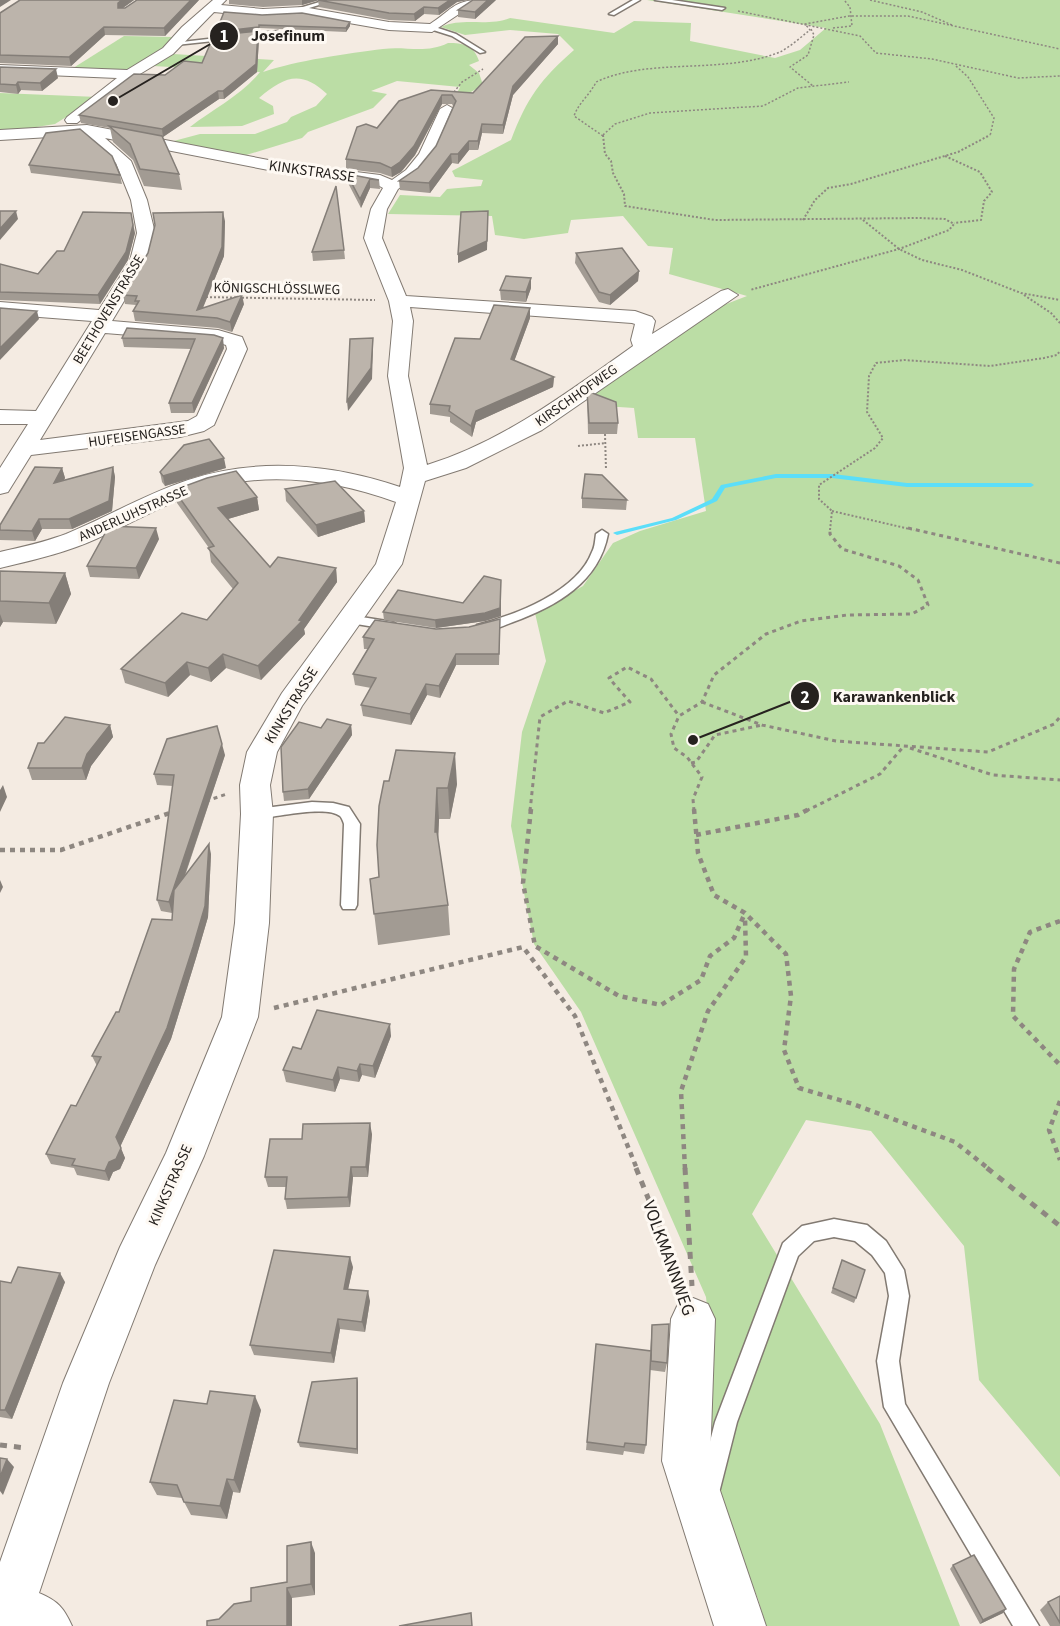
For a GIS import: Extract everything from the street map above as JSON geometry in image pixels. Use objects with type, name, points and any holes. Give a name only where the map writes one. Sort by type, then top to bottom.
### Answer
[{"type":"street","points":[[59,130],[130,74],[168,51],[186,30],[215,4],[263,13],[296,10],[389,26],[432,28],[456,9],[474,0]]},
{"type":"street","points":[[0,69],[130,74]]},
{"type":"street","points":[[8,82],[22,70]]},
{"type":"street","points":[[392,186],[405,180],[435,142],[447,109]]},
{"type":"street","name":"KINKSTRASSE","points":[[0,135],[87,130],[284,168],[380,180],[392,186],[379,208],[373,238],[399,301],[403,321],[398,376],[412,487],[389,564],[273,729],[262,752],[256,799],[252,923],[240,1017],[184,1156],[135,1261],[86,1383],[19,1619]]},
{"type":"street","name":"BEETHOVENSTRASSE","points":[[0,487],[139,261],[146,233],[139,200],[119,157],[87,130]]},
{"type":"street","name":"KIRSCHHOFWEG","points":[[412,487],[534,425],[644,348],[728,295]]},
{"type":"street","points":[[399,301],[642,318],[646,325],[641,340],[644,348]]},
{"type":"street","points":[[0,308],[101,321]]},
{"type":"street","name":"HUFEISENGASSE","points":[[23,449],[180,430],[196,426],[206,420],[237,349],[235,342],[218,336],[101,321]]},
{"type":"street","points":[[0,417],[41,418]]},
{"type":"street","name":"ANDERLUHSTRASSE","points":[[0,560],[74,539],[197,485],[224,478],[285,473],[412,487]]},
{"type":"street","name":"VOLKMANNWEG","points":[[693,1319],[686,1461],[740,1626]]},
{"type":"lane","points":[[612,14],[637,0]]},
{"type":"lane","points":[[658,0],[722,8]]},
{"type":"lane","points":[[296,10],[329,1]]},
{"type":"lane","points":[[432,28],[454,35],[482,52]]},
{"type":"lane","points":[[176,43],[278,33]]},
{"type":"lane","points":[[470,631],[490,626],[560,596],[595,560],[602,544],[602,534]]},
{"type":"lane","points":[[349,619],[404,628]]},
{"type":"lane","points":[[256,799],[327,807],[340,809],[347,813],[352,824],[349,905]]},
{"type":"lane","points":[[703,1510],[726,1422],[790,1250],[809,1233],[834,1228],[860,1232],[879,1248],[894,1270],[899,1296],[888,1362],[895,1407],[1027,1626]]},
{"type":"path","points":[[603,135],[574,116],[580,102],[603,78],[615,73],[706,66],[763,57],[782,51],[810,30],[852,26],[849,16],[850,7],[844,0]]},
{"type":"path","points":[[870,0],[932,14],[958,29]]},
{"type":"path","points":[[722,8],[860,36],[876,54],[950,63],[1004,77],[1037,80],[1060,76]]},
{"type":"path","points":[[805,24],[849,16],[908,16],[958,29],[1060,49]]},
{"type":"path","points":[[805,24],[814,35],[808,55],[790,67],[813,86]]},
{"type":"path","points":[[447,109],[447,104],[462,82],[485,67],[482,52]]},
{"type":"path","points":[[803,220],[808,207],[828,188],[856,183],[913,162],[944,156],[979,144],[990,137],[994,118],[976,94],[975,84],[961,69],[950,63]]},
{"type":"path","points":[[603,135],[615,124],[640,115],[682,109],[763,106],[798,88],[849,82]]},
{"type":"path","points":[[603,135],[605,154],[611,161],[610,170],[626,192],[625,206],[716,220],[933,218],[954,223],[981,220],[984,201],[992,192],[987,178],[977,168],[944,156]]},
{"type":"path","points":[[862,219],[899,249],[922,260],[962,270],[1021,293],[1060,300]]},
{"type":"path","points":[[728,295],[899,249],[949,230],[954,227],[954,223]]},
{"type":"path","points":[[1021,293],[1051,313],[1060,323]]},
{"type":"path","name":"KÖNIGSCHLÖSSLWEG","points":[[197,297],[399,301]]},
{"type":"path","points":[[1060,351],[1057,355],[1019,364],[952,366],[894,358],[876,363],[869,376],[867,412],[883,438],[875,448],[819,485],[819,499],[832,511],[1060,562]]},
{"type":"path","points":[[605,434],[606,470]]},
{"type":"path","points":[[578,446],[606,443]]},
{"type":"path","points":[[832,511],[830,534],[842,549],[898,566],[918,580],[928,605],[912,614],[847,615],[801,621],[766,634],[714,675],[702,702],[679,717],[671,734],[674,748],[691,763],[702,777],[693,799],[698,853],[714,895],[745,913],[786,954],[791,996],[784,1050],[799,1088],[853,1104],[955,1142],[1060,1226]]},
{"type":"path","points":[[679,717],[651,679],[627,667],[609,678],[630,702],[604,713],[568,701],[540,717],[523,883],[535,946],[618,996],[661,1005],[701,980],[710,956],[734,938],[745,913]]},
{"type":"path","points":[[702,702],[762,725],[836,741],[988,752],[1054,724],[1060,717]]},
{"type":"path","points":[[691,763],[696,762],[715,735],[762,725]]},
{"type":"path","points":[[904,746],[993,775],[1060,780]]},
{"type":"path","points":[[696,835],[798,815],[880,774],[904,746]]},
{"type":"path","points":[[201,803],[256,799]]},
{"type":"path","points":[[0,850],[61,850],[180,810]]},
{"type":"path","points":[[693,1319],[681,1091],[708,1011],[746,957],[745,913]]},
{"type":"path","points":[[1060,921],[1030,932],[1014,969],[1013,1016],[1060,1065]]},
{"type":"path","name":"VOLKMANNWEG","points":[[240,1017],[523,947],[575,1016],[680,1276],[693,1319]]},
{"type":"path","points":[[1060,1101],[1049,1130],[1060,1160]]},
{"type":"green space","points":[[647,0],[1060,0],[1060,1477],[979,1380],[964,1246],[871,1131],[806,1120],[752,1214],[880,1424],[960,1626],[766,1626],[758,1599],[717,1496],[708,1440],[714,1373],[706,1297],[581,1012],[534,944],[511,826],[522,732],[546,661],[535,613],[583,586],[613,543],[640,531],[706,511],[695,438],[638,438],[634,408],[589,405],[596,391],[716,308],[747,296],[669,274],[673,248],[648,246],[623,216],[571,220],[568,233],[524,239],[495,235],[492,216],[388,214],[400,195],[440,197],[447,189],[481,186],[483,180],[455,177],[452,171],[511,140],[536,90],[574,50],[558,34],[510,30],[465,35],[441,27],[458,23],[502,21],[510,18],[614,33],[634,21],[691,23],[690,41],[775,58],[800,50],[826,28]]},
{"type":"green space","points":[[124,36],[174,37],[165,49],[130,71],[70,70]]},
{"type":"green space","points":[[448,43],[463,44],[474,51],[479,61],[469,65],[479,73],[483,85],[452,103],[460,87],[397,81],[371,91],[387,94],[373,108],[308,132],[302,138],[243,156],[170,142],[200,134],[255,134],[287,122],[291,117],[316,106],[327,94],[309,81],[293,79],[277,85],[259,98],[273,106],[274,114],[242,126],[190,127],[236,95],[260,72],[153,66],[173,54],[274,60],[263,72],[290,64],[339,55],[391,48],[432,48]]},
{"type":"green space","points":[[0,93],[98,97],[55,124],[0,133]]},
{"type":"building","points":[[20,0],[122,0],[118,3],[118,8],[125,8],[137,0],[191,0],[164,28],[104,27],[69,57],[0,55],[0,13]]},
{"type":"building","points":[[318,0],[450,0],[438,8],[424,7],[414,14],[389,13]]},
{"type":"building","points":[[473,0],[488,0],[475,12],[458,10]]},
{"type":"building","points":[[224,12],[262,15],[302,13],[350,22],[346,28],[259,25],[259,27],[216,32]]},
{"type":"building","points":[[258,31],[256,64],[223,91],[218,91],[162,129],[79,115],[134,74],[165,75],[184,61],[202,63],[211,42],[219,35]]},
{"type":"building","points":[[558,36],[513,86],[503,125],[482,124],[478,141],[469,141],[458,154],[451,154],[429,183],[399,181],[418,168],[436,146],[456,101],[452,95],[442,95],[414,146],[400,162],[391,168],[380,163],[346,159],[357,127],[366,124],[377,128],[399,101],[431,90],[473,93],[525,37]]},
{"type":"building","points":[[0,67],[56,69],[40,83],[18,82],[16,85],[0,84]]},
{"type":"building","points":[[109,126],[162,136],[179,174],[140,169],[130,144]]},
{"type":"building","points":[[80,129],[112,156],[120,175],[29,165],[46,133]]},
{"type":"building","points":[[347,174],[379,180],[370,179],[360,199]]},
{"type":"building","points":[[336,186],[344,250],[312,252]]},
{"type":"building","points":[[0,211],[16,211],[0,229]]},
{"type":"building","points":[[488,211],[487,241],[458,254],[461,212]]},
{"type":"building","points":[[83,212],[131,213],[133,225],[126,252],[98,295],[0,292],[0,264],[38,274],[57,251],[64,251]]},
{"type":"building","points":[[223,212],[222,247],[197,310],[242,295],[230,322],[217,318],[133,311],[139,301],[135,301],[137,296],[123,295],[148,253],[155,225],[153,213]]},
{"type":"building","points":[[622,248],[639,271],[610,295],[599,292],[576,253]]},
{"type":"building","points":[[506,276],[531,278],[526,292],[500,290]]},
{"type":"building","points":[[494,305],[530,308],[511,359],[554,377],[476,411],[471,426],[449,411],[450,406],[430,404],[455,338],[480,339]]},
{"type":"building","points":[[0,308],[37,311],[0,348]]},
{"type":"building","points":[[127,328],[214,335],[223,338],[192,403],[169,403],[195,339],[122,338]]},
{"type":"building","points":[[373,338],[371,368],[347,401],[350,339]]},
{"type":"building","points":[[587,391],[616,402],[618,423],[589,423]]},
{"type":"building","points":[[209,439],[224,458],[163,476],[160,472],[184,445]]},
{"type":"building","points":[[35,467],[62,468],[54,483],[113,467],[109,501],[69,519],[39,519],[32,531],[0,530],[0,525]]},
{"type":"building","points":[[236,471],[257,497],[218,508],[270,567],[278,557],[336,568],[299,620],[302,621],[258,666],[223,654],[208,668],[187,662],[165,683],[121,669],[182,613],[207,620],[238,583],[208,548],[214,546],[174,490],[207,478]]},
{"type":"building","points":[[585,474],[602,475],[627,500],[582,498]]},
{"type":"building","points":[[335,481],[364,511],[316,525],[285,489]]},
{"type":"building","points":[[109,526],[156,528],[136,568],[87,566]]},
{"type":"building","points":[[0,571],[65,573],[49,603],[0,601]]},
{"type":"building","points":[[484,576],[501,580],[500,608],[485,613],[435,620],[383,612],[398,590],[463,603]]},
{"type":"building","points":[[500,619],[499,654],[456,654],[439,686],[426,684],[410,714],[361,705],[376,678],[353,674],[374,639],[363,637],[375,620],[436,629],[469,627]]},
{"type":"building","points":[[65,717],[110,725],[87,754],[82,768],[28,768],[38,743],[44,743]]},
{"type":"building","points":[[327,719],[351,725],[308,789],[283,792],[281,747],[299,722],[321,728]]},
{"type":"building","points":[[217,726],[222,744],[169,902],[157,900],[174,775],[154,774],[167,739]]},
{"type":"building","points":[[396,750],[455,753],[448,788],[437,788],[435,832],[437,832],[448,905],[374,914],[370,879],[379,877],[377,845],[379,806],[384,781],[389,781]]},
{"type":"building","points":[[209,844],[205,906],[193,947],[167,1028],[116,1137],[121,1148],[116,1159],[109,1162],[105,1171],[72,1165],[75,1159],[46,1154],[71,1105],[76,1106],[101,1057],[92,1056],[116,1012],[119,1012],[152,919],[172,920],[174,890]]},
{"type":"building","points":[[317,1010],[390,1024],[373,1066],[360,1064],[357,1071],[338,1067],[333,1080],[283,1070],[293,1047],[301,1049]]},
{"type":"building","points":[[370,1123],[366,1167],[351,1167],[348,1197],[285,1199],[287,1177],[265,1177],[270,1139],[302,1139],[303,1124]]},
{"type":"building","points":[[274,1250],[350,1257],[344,1289],[368,1291],[362,1322],[338,1319],[331,1353],[250,1345]]},
{"type":"building","points":[[842,1260],[865,1270],[856,1298],[833,1288]]},
{"type":"building","points":[[18,1267],[60,1273],[5,1410],[0,1410],[0,1281],[11,1283]]},
{"type":"building","points":[[669,1324],[667,1363],[651,1361],[652,1325]]},
{"type":"building","points":[[596,1344],[651,1351],[646,1445],[625,1443],[624,1447],[587,1442]]},
{"type":"building","points":[[357,1378],[357,1449],[298,1442],[312,1382]]},
{"type":"building","points":[[210,1391],[255,1396],[234,1480],[227,1479],[220,1506],[184,1502],[177,1485],[150,1482],[174,1400],[207,1404]]},
{"type":"building","points":[[0,1458],[7,1459],[0,1477]]},
{"type":"building","points":[[311,1542],[311,1584],[287,1588],[287,1626],[207,1626],[207,1621],[219,1619],[234,1604],[251,1601],[251,1588],[287,1582],[287,1546]]},
{"type":"building","points":[[974,1555],[1006,1609],[983,1620],[953,1565]]},
{"type":"building","points":[[1060,1596],[1060,1623],[1048,1602]]},
{"type":"building","points":[[471,1613],[472,1626],[399,1626]]},
{"type":"waterway","points":[[617,533],[674,519],[715,500],[723,486],[776,476],[830,476]]},
{"type":"waterway","points":[[833,476],[907,485],[1031,485]]},
{"type":"place","name":"Josefinum","points":[[113,101]]},
{"type":"place","name":"Karawankenblick","points":[[693,740]]}]
